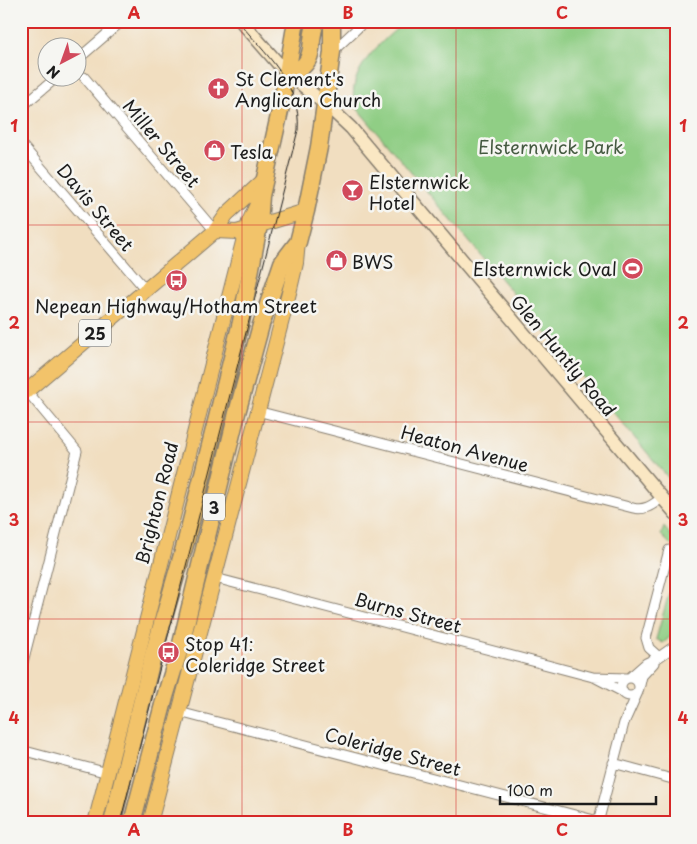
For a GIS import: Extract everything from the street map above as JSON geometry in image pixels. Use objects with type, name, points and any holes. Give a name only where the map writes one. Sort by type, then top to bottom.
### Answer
[{"type":"highway","name":"3","points":[[287,73],[296,21]]},
{"type":"highway","points":[[287,73],[302,67],[307,62],[310,54],[313,27],[317,21]]},
{"type":"highway","name":"3","points":[[132,823],[180,648],[266,309],[282,263],[298,242],[306,212],[319,147],[325,104],[332,52],[332,21]]},
{"type":"highway","name":"Brighton Road","points":[[112,823],[153,655],[170,600],[241,322],[253,227],[276,130],[287,73]]},
{"type":"highway","points":[[195,504],[214,509]]},
{"type":"main road","name":"Glen Huntly Road","points":[[242,21],[273,60],[351,128],[676,514]]},
{"type":"main road","name":"25","points":[[24,393],[215,231],[227,214],[263,188]]},
{"type":"main road","points":[[215,231],[230,233],[306,212]]},
{"type":"main road","name":"Brighton Road","points":[[95,823],[253,227]]},
{"type":"main road","points":[[150,823],[294,276],[298,242]]},
{"type":"main road","points":[[214,509],[218,511],[224,541]]},
{"type":"main road","points":[[148,618],[170,600]]},
{"type":"main road","points":[[144,777],[169,750]]},
{"type":"street","points":[[88,50],[122,21]]},
{"type":"street","points":[[332,52],[365,21]]},
{"type":"street","name":"Miller Street","points":[[88,82],[215,231]]},
{"type":"street","points":[[23,106],[44,88]]},
{"type":"street","name":"Davis Street","points":[[21,144],[146,290]]},
{"type":"street","points":[[21,670],[77,451],[24,393]]},
{"type":"street","name":"Heaton Avenue","points":[[257,411],[640,510],[650,507],[662,498]]},
{"type":"street","points":[[659,657],[648,646],[646,636],[669,550]]},
{"type":"street","name":"Burns Street","points":[[214,578],[593,677],[628,678]]},
{"type":"street","points":[[624,723],[622,683],[646,664],[676,645]]},
{"type":"street","points":[[598,822],[624,723],[643,674],[659,657]]},
{"type":"street","name":"Burns Street","points":[[593,677],[623,693]]},
{"type":"street","points":[[628,678],[636,679],[639,688]]},
{"type":"street","points":[[623,693],[631,696],[639,688]]},
{"type":"street","name":"Coleridge Street","points":[[179,712],[598,822]]},
{"type":"street","points":[[21,750],[108,773]]},
{"type":"street","points":[[613,763],[676,780]]},
{"type":"green space","name":"Elsternwick Park","points":[[406,21],[676,21],[676,487],[355,106],[353,93],[360,69],[377,47]]},
{"type":"green space","points":[[664,527],[676,542],[676,550],[661,535]]},
{"type":"green space","points":[[676,568],[676,632],[663,643],[656,639]]},
{"type":"tram line","points":[[120,823],[298,130],[298,114],[288,84],[238,21]]},
{"type":"place","name":"St Clement's Anglican Church","points":[[219,88]]},
{"type":"place","name":"Tesla","points":[[214,151]]},
{"type":"place","name":"Elsternwick Hotel","points":[[353,191]]},
{"type":"place","name":"BWS","points":[[336,261]]},
{"type":"place","name":"Elsternwick Oval","points":[[633,268]]},
{"type":"place","name":"Nepean Highway/Hotham Street","points":[[176,280]]},
{"type":"place","name":"Stop 41: Coleridge Street","points":[[169,653]]}]
